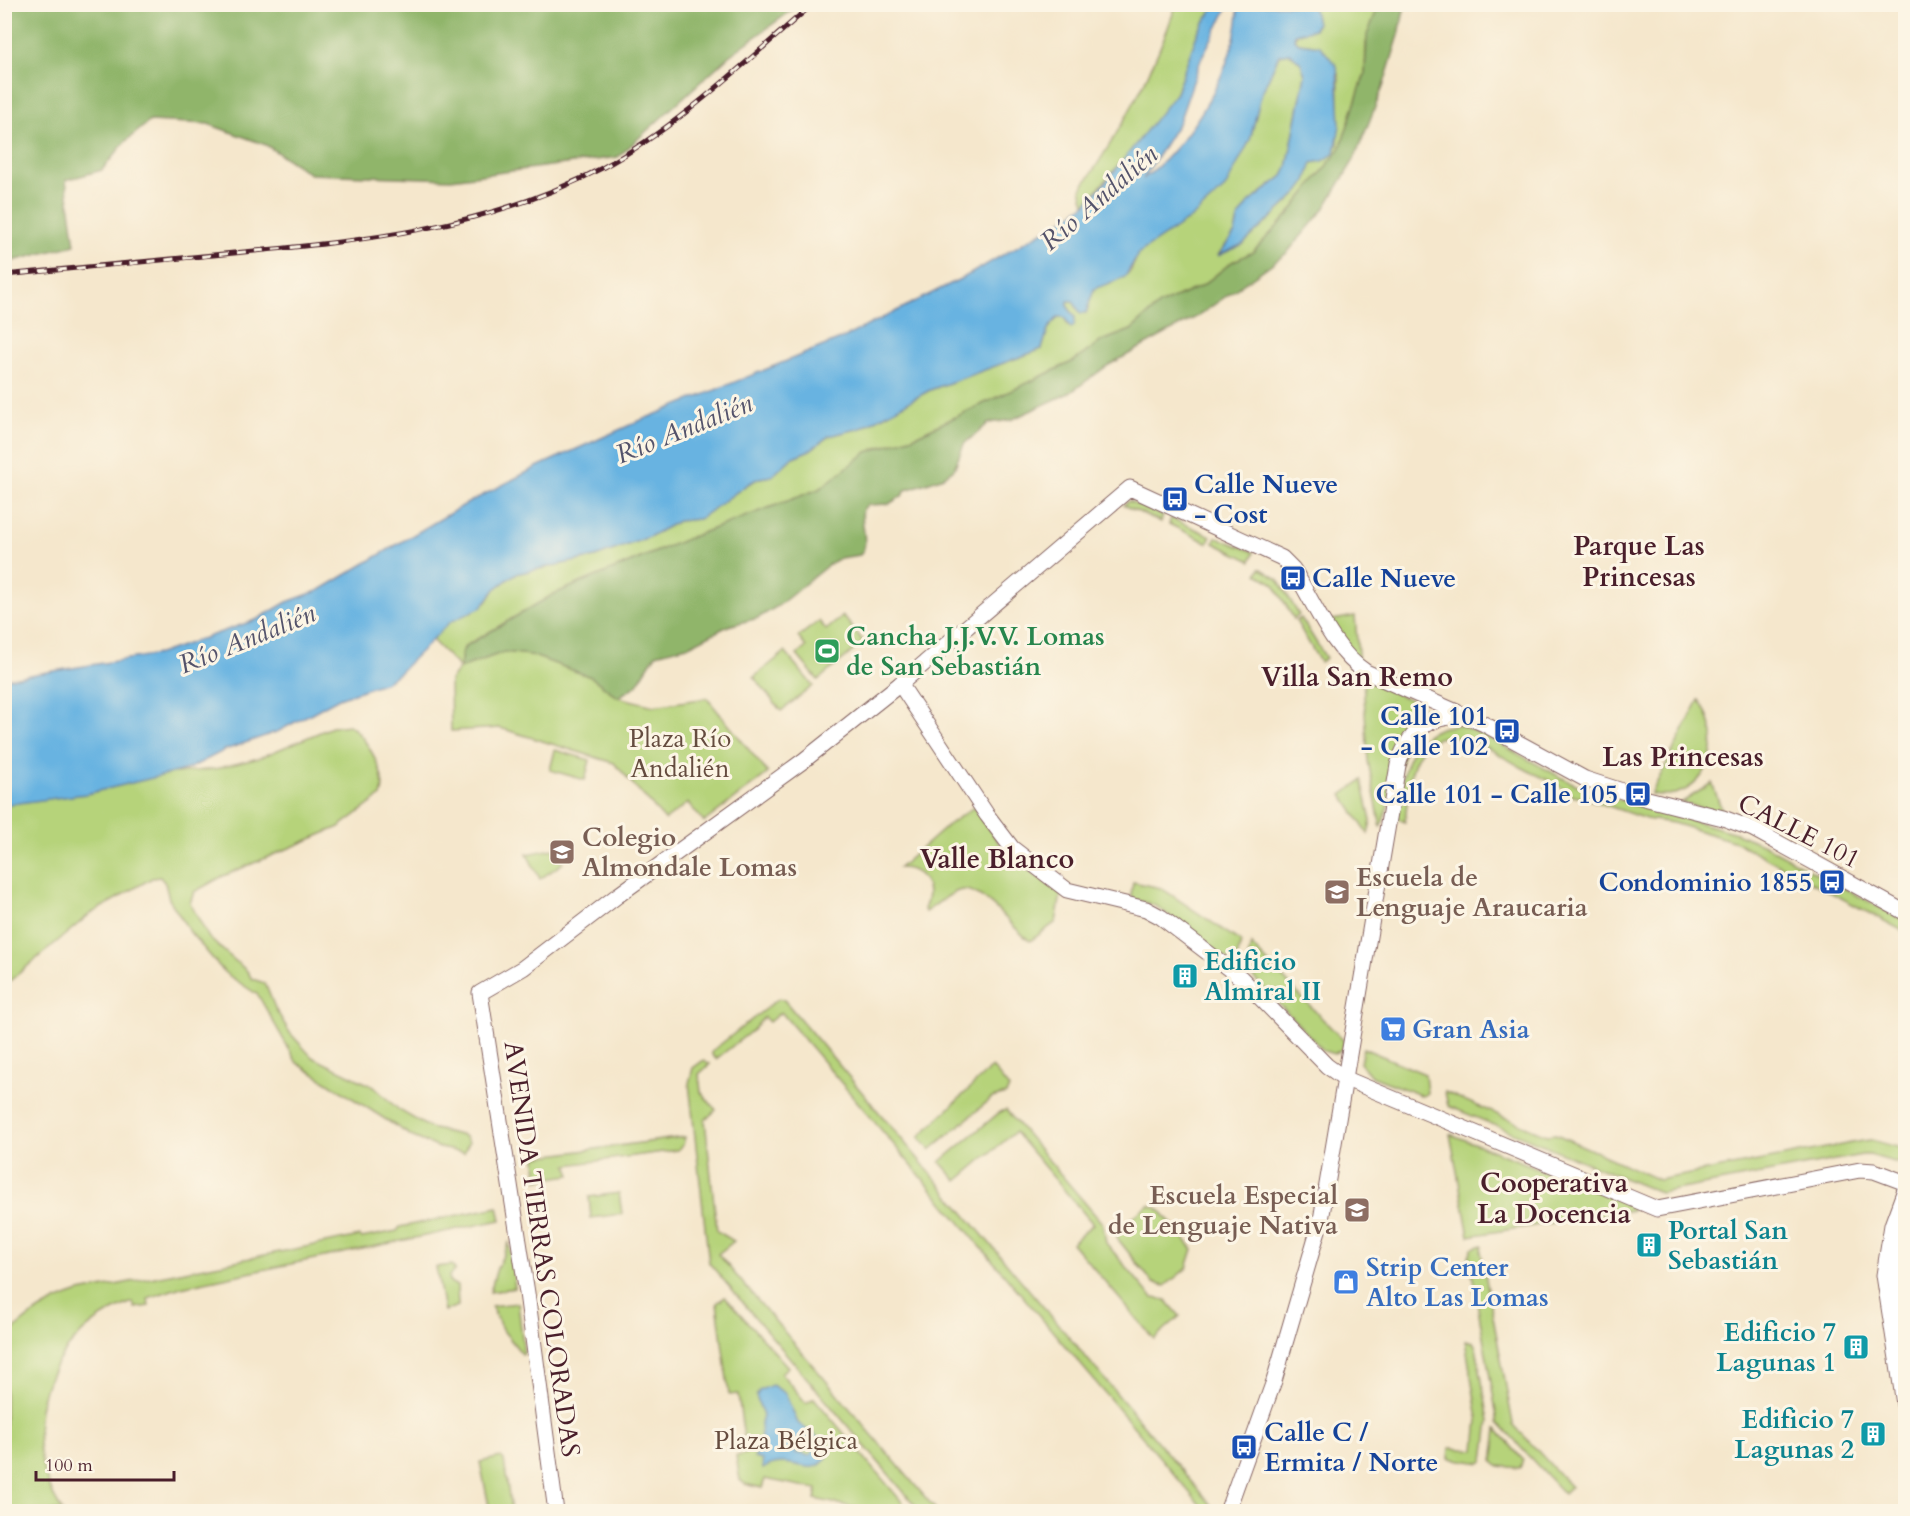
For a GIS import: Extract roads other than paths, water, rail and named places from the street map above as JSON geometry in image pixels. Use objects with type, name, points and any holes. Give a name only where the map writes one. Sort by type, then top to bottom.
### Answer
[{"type":"street","name":"CALLE 101","points":[[900,684],[1130,488],[1282,558],[1293,568],[1340,646],[1354,663],[1366,672],[1469,718],[1591,781],[1724,818],[1753,829],[1905,913]]},
{"type":"street","name":"AVENIDA TIERRAS COLORADAS","points":[[556,1512],[525,1283],[480,993],[523,968],[803,760],[900,684]]},
{"type":"street","points":[[900,684],[987,815],[1012,848],[1067,890],[1146,909],[1161,917],[1241,978],[1327,1066],[1344,1078],[1657,1209],[1860,1170],[1874,1171],[1905,1185],[1892,1225],[1884,1275],[1905,1417]]},
{"type":"street","points":[[1427,723],[1428,699]]},
{"type":"street","points":[[1227,1512],[1274,1381],[1316,1240],[1330,1173],[1344,1078],[1398,765],[1409,738],[1427,723],[1444,718],[1469,718]]},
{"type":"street","points":[[1905,1219],[1898,1247],[1895,1274],[1905,1346]]},
{"type":"water","name":"Río Andalién","points":[[1215,5],[1229,5],[1201,59],[1179,122],[1143,179],[1177,146],[1194,125],[1208,101],[1221,77],[1230,52],[1236,28],[1238,5],[1313,5],[1317,24],[1314,29],[1295,34],[1294,39],[1299,43],[1320,46],[1337,66],[1340,125],[1335,153],[1323,161],[1312,163],[1305,184],[1299,192],[1243,244],[1218,256],[1235,233],[1238,219],[1249,203],[1283,176],[1287,168],[1305,75],[1301,63],[1290,53],[1279,55],[1261,95],[1250,140],[1225,188],[1191,218],[1139,253],[1125,277],[1094,289],[1086,313],[1080,313],[1073,301],[1068,301],[1068,307],[1075,317],[1074,326],[1071,328],[1064,317],[1058,317],[1048,329],[1042,349],[930,390],[861,428],[829,436],[810,450],[793,457],[772,476],[759,478],[748,484],[699,519],[678,521],[649,537],[595,557],[515,574],[495,589],[482,607],[450,622],[400,672],[386,682],[339,698],[279,731],[225,750],[188,769],[86,794],[5,805],[5,679],[159,654],[258,619],[287,602],[320,590],[464,505],[539,466],[639,421],[843,338],[970,274],[1086,204],[1176,93],[1198,32]]},
{"type":"water","points":[[772,1385],[785,1393],[798,1423],[827,1444],[827,1457],[821,1464],[807,1467],[782,1463],[763,1469],[762,1460],[754,1458],[761,1440],[760,1428],[763,1416],[756,1396],[760,1390]],"holes":[[[804,1436],[816,1446],[810,1456],[796,1453],[797,1440]]]},
{"type":"railway","points":[[4,275],[376,237],[469,219],[514,205],[558,189],[602,168],[658,133],[712,92],[813,4]]},
{"type":"place","name":"Calle Nueve - Cost","points":[[1175,499]]},
{"type":"place","name":"Calle Nueve","points":[[1293,578]]},
{"type":"place","name":"Cancha J.J.V.V. Lomas de San Sebastián","points":[[827,651]]},
{"type":"place","name":"Calle 101 - Calle 102","points":[[1507,731]]},
{"type":"place","name":"Calle 101 - Calle 105","points":[[1638,794]]},
{"type":"place","name":"Colegio Almondale Lomas","points":[[562,852]]},
{"type":"place","name":"Condominio 1855","points":[[1832,882]]},
{"type":"place","name":"Escuela de Lenguaje Araucaria","points":[[1337,892]]},
{"type":"place","name":"Edificio Almiral II","points":[[1185,976]]},
{"type":"place","name":"Gran Asia","points":[[1393,1029]]},
{"type":"place","name":"Escuela Especial de Lenguaje Nativa","points":[[1357,1210]]},
{"type":"place","name":"Portal San Sebastián","points":[[1649,1245]]},
{"type":"place","name":"Strip Center Alto Las Lomas","points":[[1346,1282]]},
{"type":"place","name":"Edificio 7 Lagunas 1","points":[[1856,1347]]},
{"type":"place","name":"Edificio 7 Lagunas 2","points":[[1873,1434]]},
{"type":"place","name":"Calle C / Ermita / Norte","points":[[1244,1447]]},
{"type":"district","name":"Parque Las Princesas","points":[[1639,562]]},
{"type":"district","name":"Villa San Remo","points":[[1357,677]]},
{"type":"district","name":"Las Princesas","points":[[1683,757]]},
{"type":"district","name":"Valle Blanco","points":[[997,859]]},
{"type":"district","name":"Cooperativa La Docencia","points":[[1554,1198]]},
{"type":"park label","name":"Plaza Río Andalién","points":[[680,753]]},
{"type":"park label","name":"Plaza Bélgica","points":[[786,1440]]}]
